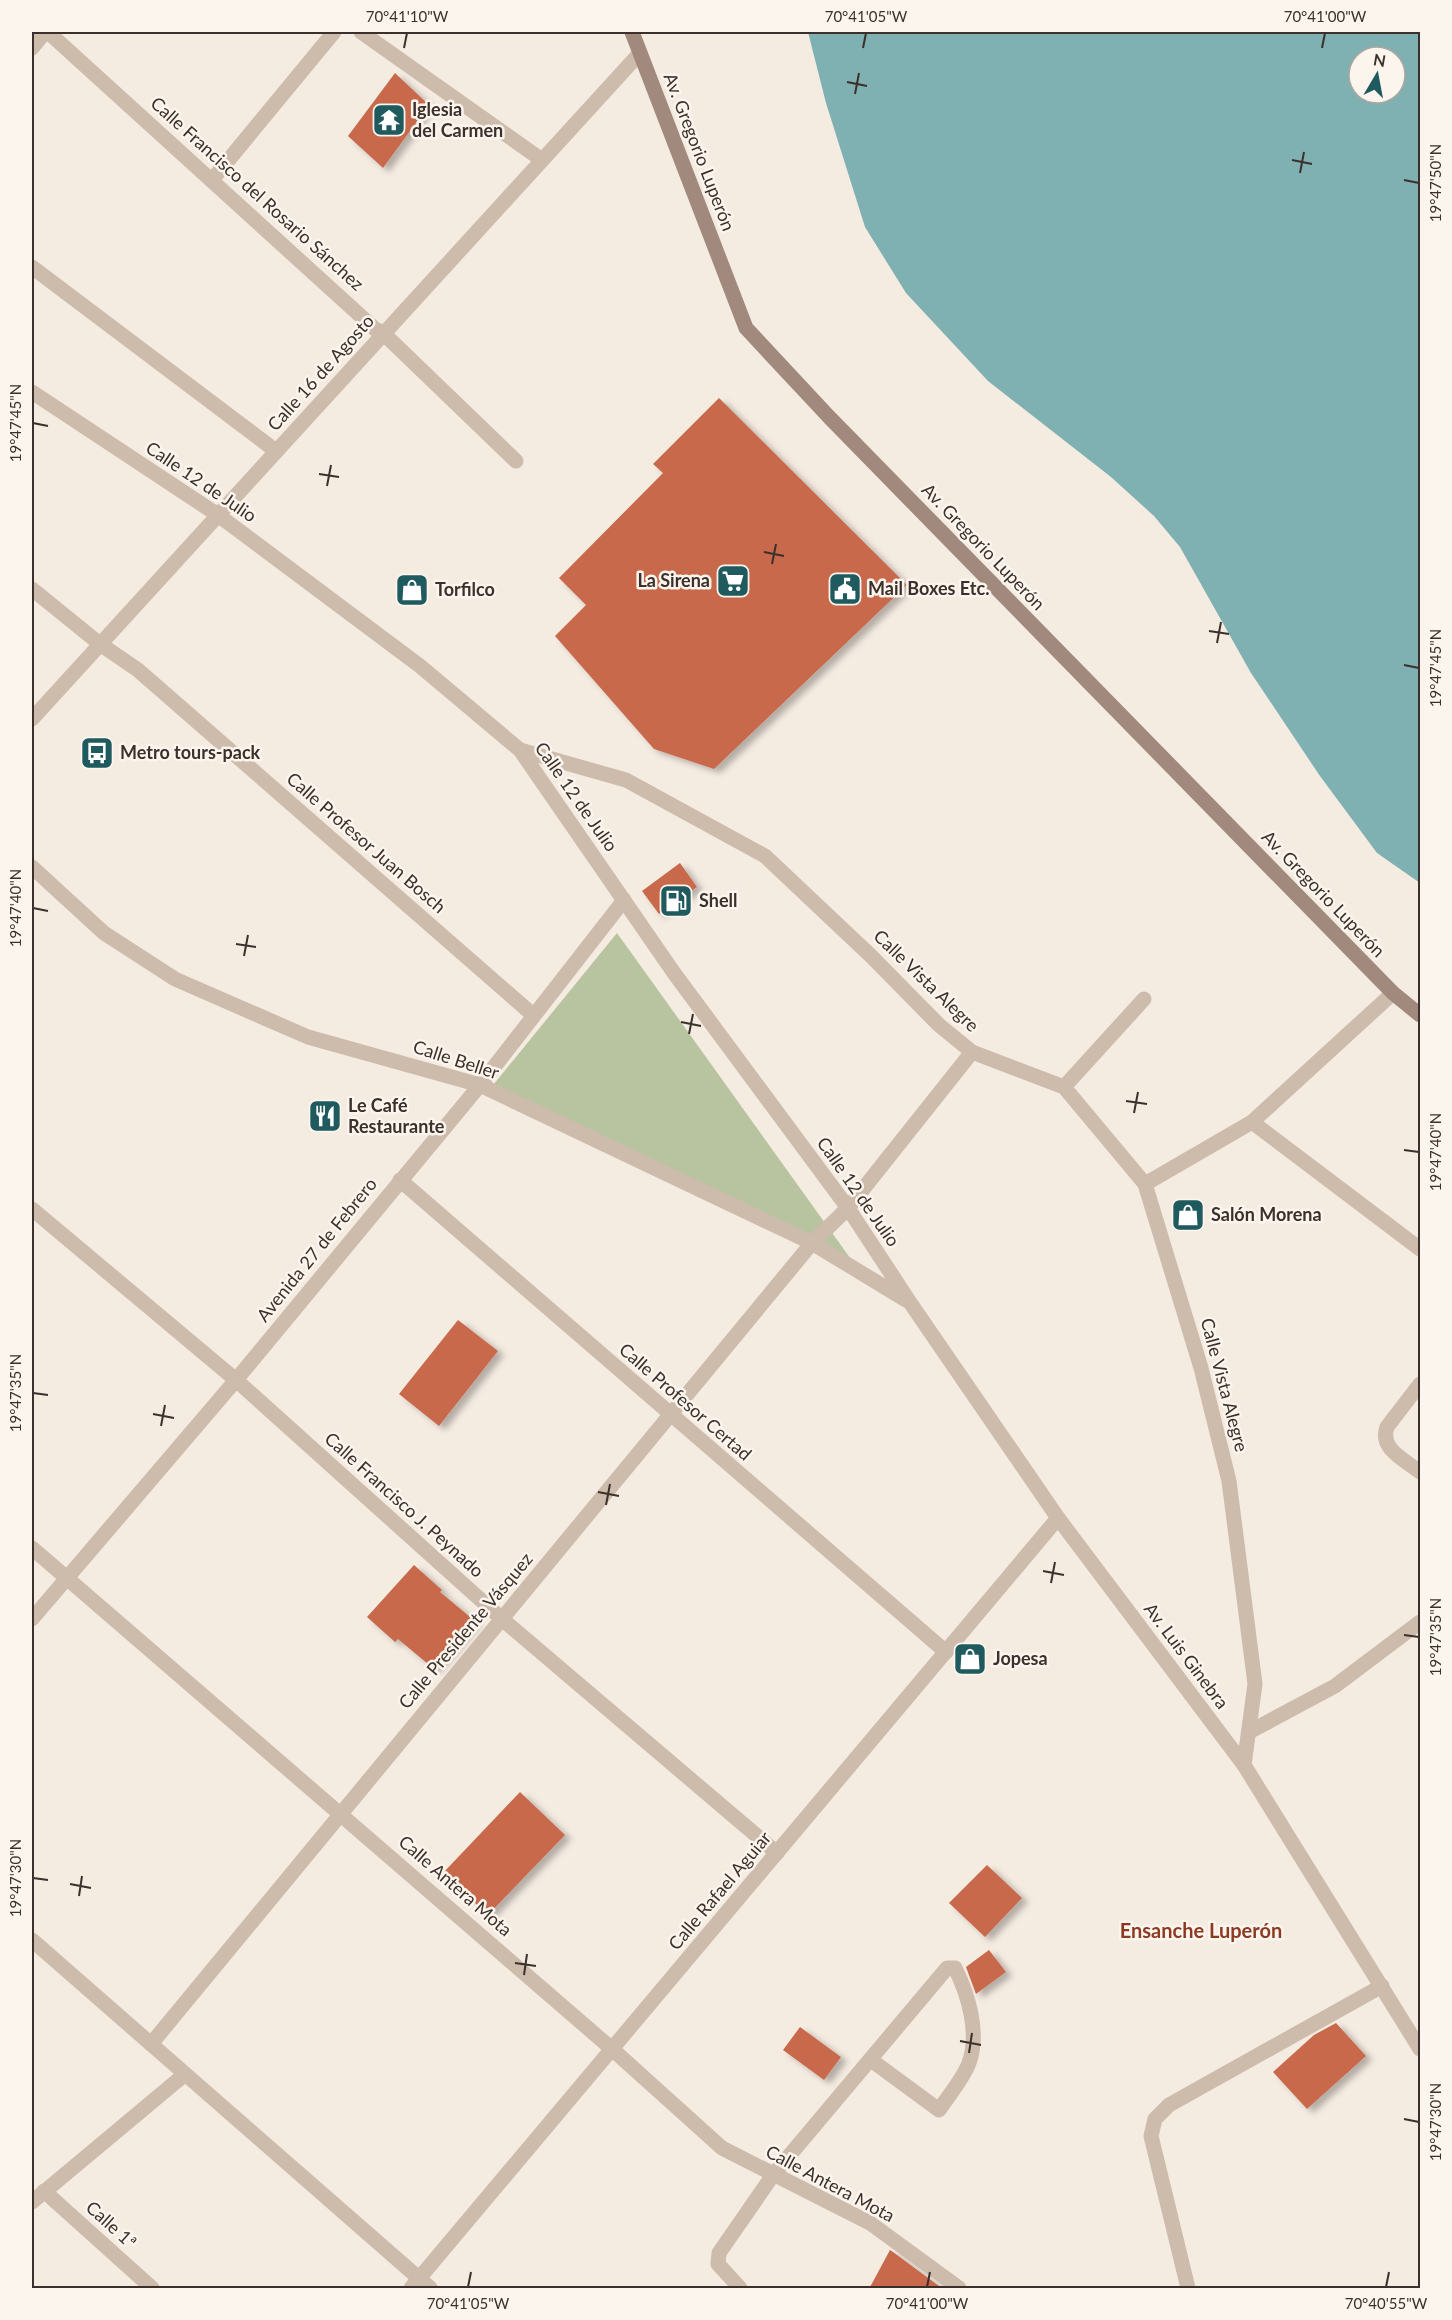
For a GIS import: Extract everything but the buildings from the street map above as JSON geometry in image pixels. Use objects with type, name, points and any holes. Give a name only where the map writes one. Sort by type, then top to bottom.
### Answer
[{"type":"main road","name":"Av. Gregorio Luperón","points":[[632,32],[746,328],[830,418],[1393,993],[1420,1015]]},
{"type":"street","points":[[32,48],[46,32]]},
{"type":"street","name":"Calle Francisco del Rosario Sánchez","points":[[46,32],[375,329],[383,333],[516,461]]},
{"type":"street","points":[[212,180],[334,32]]},
{"type":"street","points":[[361,32],[542,160]]},
{"type":"street","name":"Calle 16 de Agosto","points":[[32,719],[640,52]]},
{"type":"street","points":[[32,267],[276,451]]},
{"type":"street","name":"Calle 12 de Julio","points":[[32,392],[218,515],[420,666],[520,750],[674,974],[849,1208],[909,1301]]},
{"type":"street","name":"Calle Profesor Juan Bosch","points":[[32,589],[100,644],[138,670],[533,1015]]},
{"type":"street","name":"Calle Vista Alegre","points":[[520,750],[626,780],[765,856],[871,956],[939,1025],[972,1052],[1064,1087],[1145,1184],[1201,1368],[1229,1481],[1255,1684],[1244,1765]]},
{"type":"street","name":"Calle Beller","points":[[32,867],[104,933],[175,979],[308,1037],[480,1085],[813,1243],[909,1301]]},
{"type":"street","name":"Avenida 27 de Febrero","points":[[32,1619],[236,1380],[480,1085],[624,900]]},
{"type":"street","points":[[1145,1184],[1252,1122],[1393,993]]},
{"type":"street","points":[[1064,1087],[1144,999]]},
{"type":"street","points":[[849,1208],[972,1052]]},
{"type":"street","points":[[1252,1122],[1420,1249]]},
{"type":"street","name":"Calle Profesor Certad","points":[[400,1180],[670,1416],[946,1652]]},
{"type":"street","name":"Calle Presidente Vásquez","points":[[151,2044],[813,1243],[849,1208]]},
{"type":"street","name":"Calle Francisco J. Peynado","points":[[32,1209],[236,1380],[502,1619],[777,1853]]},
{"type":"street","name":"Av. Luis Ginebra","points":[[909,1301],[1058,1518],[1244,1765],[1420,2045]]},
{"type":"street","points":[[1420,1383],[1387,1427],[1384,1436],[1387,1446],[1420,1472]]},
{"type":"street","name":"Calle Rafael Aguiar","points":[[420,2285],[612,2049],[1058,1518]]},
{"type":"street","name":"Calle Antera Mota","points":[[32,1548],[612,2049],[722,2148],[870,2223],[958,2289]]},
{"type":"street","points":[[1249,1732],[1335,1686],[1420,1622]]},
{"type":"street","points":[[32,1940],[420,2285]]},
{"type":"street","points":[[740,2289],[718,2264],[717,2258],[773,2175],[947,1968],[955,1968],[970,2008],[972,2046],[970,2062],[939,2110],[871,2060]]},
{"type":"street","points":[[1188,2289],[1151,2136],[1155,2119],[1169,2105],[1382,1986]]},
{"type":"street","points":[[32,2202],[184,2075]]},
{"type":"street","name":"Calle 1ª","points":[[44,2192],[152,2289]]},
{"type":"green space","points":[[617,933],[858,1269],[494,1084]]},
{"type":"water","points":[[808,32],[1420,32],[1420,883],[1377,853],[1320,776],[1251,673],[1180,547],[1154,516],[1111,477],[988,381],[906,293],[865,227],[826,103]]},
{"type":"place","name":"Iglesia del Carmen","points":[[389,120]]},
{"type":"place","name":"La Sirena","points":[[733,581]]},
{"type":"place","name":"Mail Boxes Etc.","points":[[845,589]]},
{"type":"place","name":"Torfilco","points":[[412,590]]},
{"type":"place","name":"Metro tours-pack","points":[[97,753]]},
{"type":"place","name":"Shell","points":[[676,901]]},
{"type":"place","name":"Le Café Restaurante","points":[[325,1116]]},
{"type":"place","name":"Salón Morena","points":[[1188,1215]]},
{"type":"place","name":"Jopesa","points":[[970,1659]]},
{"type":"district","name":"Ensanche Luperón","points":[[1201,1931]]}]
